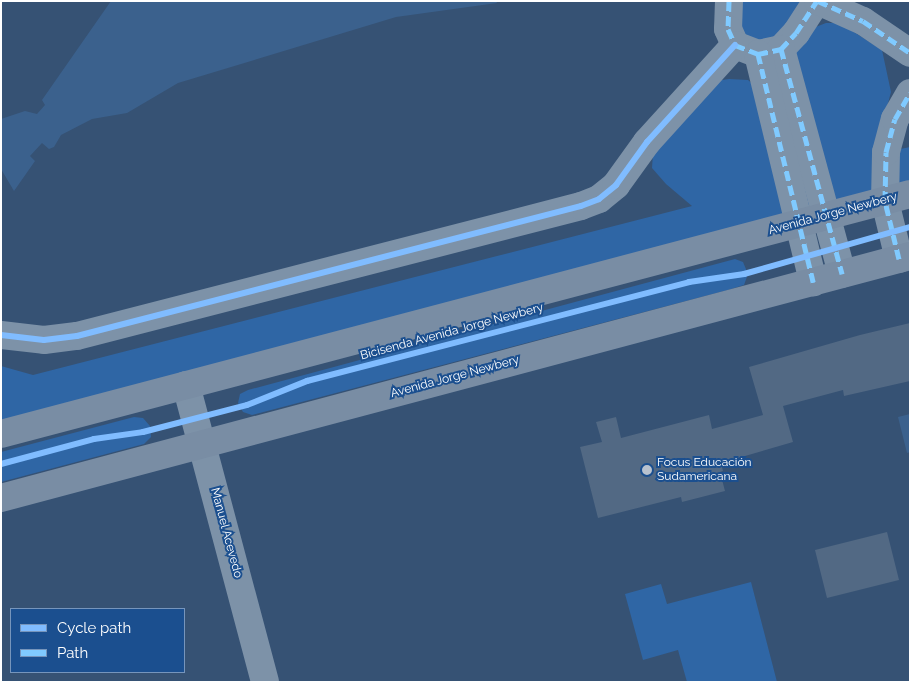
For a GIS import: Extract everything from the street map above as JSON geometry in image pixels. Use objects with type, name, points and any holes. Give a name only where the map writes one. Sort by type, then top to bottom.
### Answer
[{"type":"main road","name":"Avenida Jorge Newbery","points":[[1,434],[897,197]]},
{"type":"main road","name":"Avenida Jorge Newbery","points":[[1,498],[904,258]]},
{"type":"street","points":[[729,1],[728,29],[758,49],[827,216],[842,274]]},
{"type":"street","points":[[1,335],[44,340],[77,336],[581,206],[599,199],[616,185],[647,142],[758,49],[796,33],[817,1],[863,21],[910,53]]},
{"type":"street","points":[[758,49],[813,282]]},
{"type":"street","points":[[904,258],[897,197],[886,152],[895,119],[910,93]]},
{"type":"street","name":"Manuel Acevedo","points":[[186,385],[265,682]]},
{"type":"shaded area","points":[[111,1],[496,1],[497,3],[396,17],[178,83],[127,113],[92,119],[61,135],[54,147],[49,149],[42,143],[30,156],[35,161],[14,191],[1,169],[1,119],[25,111],[37,114],[45,105],[42,100]]},
{"type":"shaded area","points":[[729,1],[817,1],[796,33],[735,45]]},
{"type":"shaded area","points":[[826,23],[840,23],[882,50],[891,92],[887,107],[886,152],[910,147],[910,194],[1,434],[1,366],[33,375],[692,206],[666,184],[652,168],[653,153],[715,81],[729,79],[748,80],[755,86],[798,85],[795,46],[813,28]]},
{"type":"shaded area","points":[[735,259],[743,262],[748,274],[744,285],[728,290],[252,415],[243,412],[238,403],[240,394],[248,390]]},
{"type":"shaded area","points":[[910,414],[910,452],[907,453],[898,417]]},
{"type":"shaded area","points":[[134,417],[143,418],[150,426],[151,437],[144,444],[1,482],[1,452]]},
{"type":"shaded area","points":[[751,582],[777,682],[687,682],[678,650],[643,660],[625,594],[661,584],[667,604]]},
{"type":"building","points":[[910,323],[910,381],[844,396],[843,390],[783,406],[793,442],[721,463],[723,471],[720,472],[725,491],[682,502],[681,497],[598,518],[580,447],[602,442],[596,422],[616,417],[621,438],[709,415],[712,429],[763,415],[749,367],[860,335]]},
{"type":"building","points":[[887,532],[899,580],[827,598],[815,550]]},
{"type":"marked path","points":[[729,1],[728,29],[735,45],[758,54],[781,49],[796,33],[817,1]]},
{"type":"marked path","points":[[818,1],[863,21],[910,53]]},
{"type":"marked path","points":[[781,49],[842,274]]},
{"type":"marked path","points":[[758,54],[813,282]]},
{"type":"marked path","points":[[899,259],[885,201],[886,152],[895,119],[910,93]]},
{"type":"cycle path","points":[[1,335],[44,340],[77,336],[581,206],[599,199],[616,185],[647,142],[735,45]]},
{"type":"cycle path","name":"Bicisenda Avenida Jorge Newbery","points":[[1,464],[94,439],[143,432],[247,405],[307,381],[689,282],[744,274],[910,227]]},
{"type":"place","name":"Focus Educación Sudamericana","points":[[647,470]]}]
